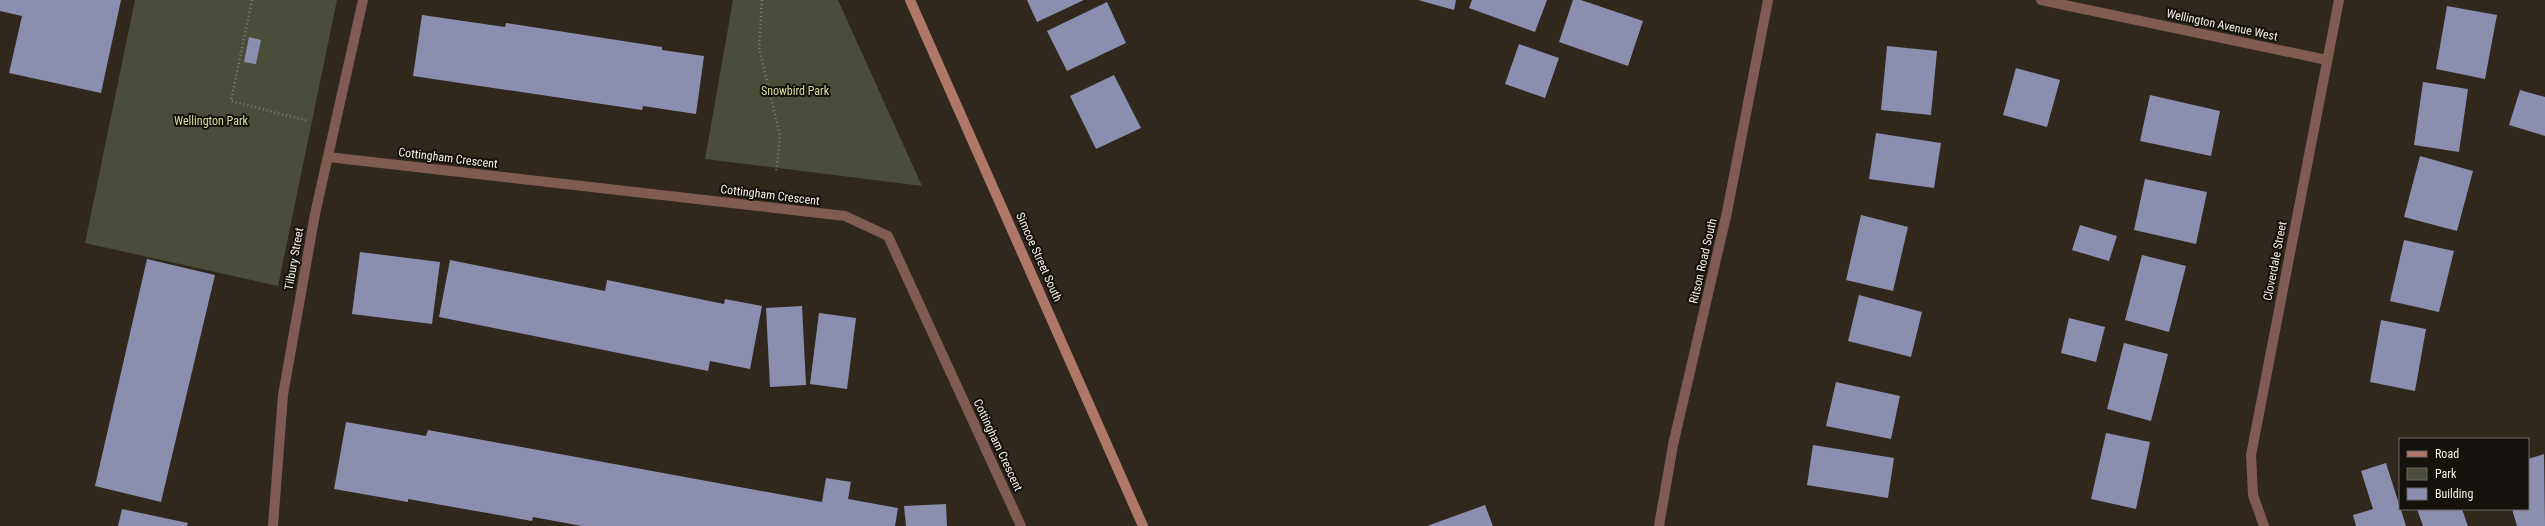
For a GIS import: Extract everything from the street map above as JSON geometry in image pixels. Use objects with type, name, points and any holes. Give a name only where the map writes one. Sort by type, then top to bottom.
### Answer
[{"type":"street","name":"Tilbury Street","points":[[273,526],[282,395],[315,214],[363,0]]},
{"type":"street","name":"Simcoe Street South","points":[[910,0],[1143,526]]},
{"type":"street","name":"Ritson Road South","points":[[1658,526],[1673,445],[1728,212],[1768,0]]},
{"type":"street","name":"Wellington Avenue West","points":[[2041,0],[2327,60]]},
{"type":"street","name":"Cloverdale Street","points":[[2264,526],[2253,495],[2250,455],[2339,0]]},
{"type":"street","name":"Cottingham Crescent","points":[[328,157],[845,216],[888,236],[1021,526]]},
{"type":"path","points":[[252,0],[231,101],[308,121]]},
{"type":"path","points":[[762,0],[760,48],[780,136],[776,173]]},
{"type":"green space","name":"Wellington Park","points":[[135,0],[337,0],[278,286],[85,243]]},
{"type":"green space","name":"Snowbird Park","points":[[733,0],[838,0],[922,186],[705,159]]},
{"type":"building","points":[[0,0],[121,0],[101,93],[9,73],[22,16],[0,11]]},
{"type":"building","points":[[1027,0],[1084,0],[1037,22]]},
{"type":"building","points":[[1418,0],[1456,0],[1454,10]]},
{"type":"building","points":[[1472,0],[1547,0],[1535,32],[1469,8]]},
{"type":"building","points":[[1573,0],[1581,0],[1643,21],[1628,66],[1559,42]]},
{"type":"building","points":[[1107,2],[1126,43],[1067,71],[1047,31]]},
{"type":"building","points":[[2447,6],[2497,15],[2485,79],[2436,69]]},
{"type":"building","points":[[422,15],[505,27],[506,23],[662,47],[662,50],[704,56],[696,114],[643,106],[642,110],[413,76]]},
{"type":"building","points":[[249,37],[261,40],[256,64],[244,62]]},
{"type":"building","points":[[1519,44],[1559,58],[1545,98],[1505,84]]},
{"type":"building","points":[[1887,46],[1937,51],[1931,115],[1881,110]]},
{"type":"building","points":[[2016,68],[2060,80],[2047,127],[2003,115]]},
{"type":"building","points":[[1114,75],[1141,128],[1096,149],[1070,96]]},
{"type":"building","points":[[2423,82],[2468,89],[2459,152],[2414,145]]},
{"type":"building","points":[[2520,90],[2545,97],[2545,136],[2509,125]]},
{"type":"building","points":[[2150,95],[2220,111],[2211,156],[2140,141]]},
{"type":"building","points":[[1876,133],[1941,143],[1934,188],[1869,179]]},
{"type":"building","points":[[2420,156],[2473,171],[2457,231],[2404,217]]},
{"type":"building","points":[[2145,179],[2207,192],[2196,244],[2134,230]]},
{"type":"building","points":[[1861,215],[1908,227],[1893,291],[1846,280]]},
{"type":"building","points":[[2080,225],[2117,236],[2109,261],[2072,250]]},
{"type":"building","points":[[2404,240],[2454,251],[2439,312],[2390,301]]},
{"type":"building","points":[[360,252],[440,262],[432,324],[352,314]]},
{"type":"building","points":[[2142,255],[2186,266],[2169,332],[2125,320]]},
{"type":"building","points":[[147,259],[215,275],[161,502],[95,486]]},
{"type":"building","points":[[450,260],[605,291],[607,280],[724,304],[725,299],[762,306],[750,369],[710,361],[708,371],[439,317]]},
{"type":"building","points":[[1859,295],[1922,312],[1911,357],[1848,341]]},
{"type":"building","points":[[802,306],[806,385],[770,387],[766,308]]},
{"type":"building","points":[[819,313],[856,318],[847,389],[810,384]]},
{"type":"building","points":[[2069,318],[2105,327],[2096,362],[2061,353]]},
{"type":"building","points":[[2381,320],[2426,329],[2415,391],[2370,382]]},
{"type":"building","points":[[2124,343],[2168,354],[2151,421],[2107,409]]},
{"type":"building","points":[[1836,382],[1900,396],[1891,439],[1826,426]]},
{"type":"building","points":[[346,422],[426,436],[428,430],[822,502],[826,478],[851,482],[848,499],[898,508],[895,526],[582,526],[533,517],[532,521],[408,499],[408,502],[334,489]]},
{"type":"building","points":[[2106,433],[2150,442],[2136,509],[2091,499]]},
{"type":"building","points":[[1813,445],[1894,458],[1888,498],[1807,485]]},
{"type":"building","points":[[2544,454],[2545,526],[2517,526],[2512,510],[2529,510],[2529,459]]},
{"type":"building","points":[[2386,463],[2399,504],[2399,510],[2401,510],[2406,526],[2356,526],[2353,515],[2373,509],[2361,471]]},
{"type":"building","points":[[946,504],[947,526],[906,526],[904,506]]},
{"type":"building","points":[[1485,505],[1493,526],[1427,526]]},
{"type":"building","points":[[122,509],[188,523],[187,526],[118,526]]},
{"type":"building","points":[[2417,510],[2462,510],[2468,526],[2423,526]]}]
